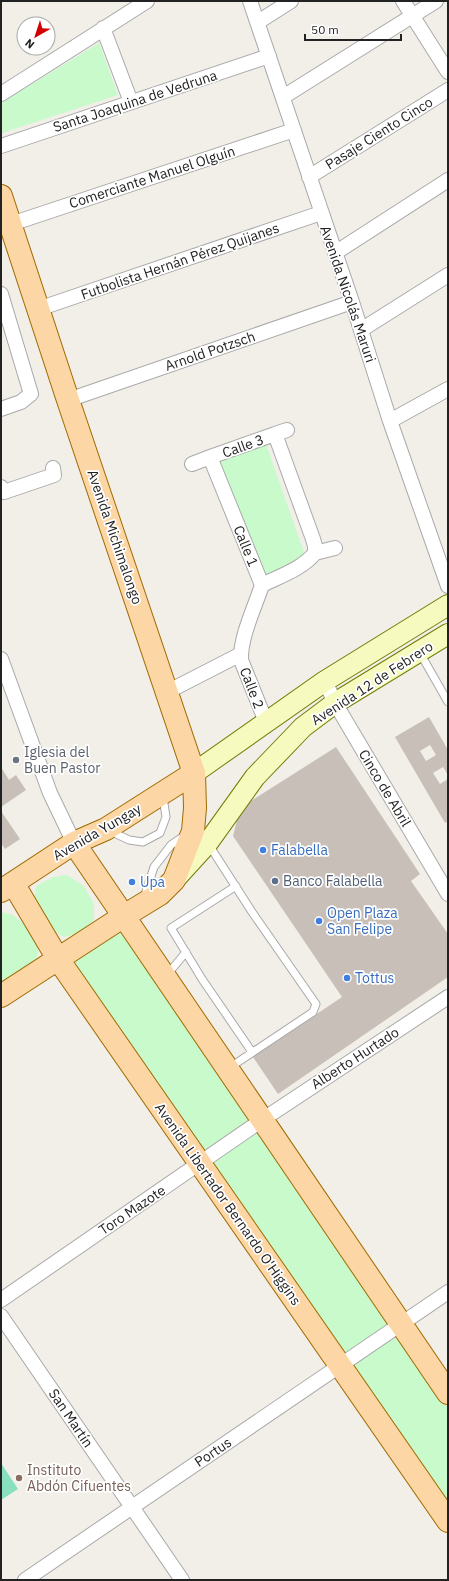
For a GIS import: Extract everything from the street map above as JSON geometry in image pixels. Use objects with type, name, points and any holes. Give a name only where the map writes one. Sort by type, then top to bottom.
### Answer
[{"type":"main road","name":"Avenida Michimalongo","points":[[1,196],[194,773],[195,808],[200,837],[174,880],[160,894],[133,911]]},
{"type":"main road","name":"Avenida Yungay","points":[[7,887],[74,844],[106,830],[194,773]]},
{"type":"main road","points":[[74,844],[133,911],[165,977],[448,1393]]},
{"type":"main road","name":"Avenida Libertador Bernardo O'Higgins","points":[[7,887],[448,1521]]},
{"type":"main road","points":[[1,996],[133,911]]},
{"type":"street","points":[[1,94],[147,1]]},
{"type":"street","name":"Avenida Nicolás Maruri","points":[[250,1],[284,97],[390,421],[448,586]]},
{"type":"street","points":[[258,22],[291,1]]},
{"type":"street","points":[[403,1],[448,72]]},
{"type":"street","points":[[284,97],[436,1]]},
{"type":"street","points":[[103,28],[131,102]]},
{"type":"street","name":"Santa Joaquina de Vedruna","points":[[1,146],[269,56]]},
{"type":"street","name":"Pasaje Ciento Cinco","points":[[309,177],[448,90]]},
{"type":"street","name":"Comerciante Manuel Olguín","points":[[11,224],[294,130]]},
{"type":"street","points":[[335,253],[448,180]]},
{"type":"street","name":"Futbolista Hernán Pérez Quijanes","points":[[38,309],[321,213]]},
{"type":"street","points":[[361,330],[448,275]]},
{"type":"street","points":[[1,294],[31,394],[22,402],[1,409]]},
{"type":"street","name":"Arnold Potzsch","points":[[68,400],[352,302]]},
{"type":"street","points":[[390,421],[448,389]]},
{"type":"street","name":"Calle 3","points":[[210,457],[281,432],[315,546],[315,553]]},
{"type":"street","points":[[192,464],[210,457]]},
{"type":"street","name":"Calle 1","points":[[210,457],[262,585],[242,643],[241,654]]},
{"type":"street","points":[[1,487],[4,492],[54,475],[53,468]]},
{"type":"street","points":[[262,585],[302,565],[310,560],[315,553],[335,548]]},
{"type":"street","name":"Avenida 12 de Febrero","points":[[194,773],[325,681],[448,605]]},
{"type":"street","name":"Avenida 12 de Febrero","points":[[200,837],[303,727],[335,703],[448,634]]},
{"type":"street","points":[[167,692],[241,654]]},
{"type":"street","name":"Calle 2","points":[[241,654],[241,660],[266,722]]},
{"type":"street","points":[[1,659],[50,793],[74,844]]},
{"type":"street","name":"Cinco de Abril","points":[[325,681],[335,703],[448,894]]},
{"type":"street","name":"Alberto Hurtado","points":[[262,1120],[448,997]]},
{"type":"street","name":"Toro Mazote","points":[[1,1300],[262,1120]]},
{"type":"street","name":"Portus","points":[[25,1580],[448,1292]]},
{"type":"street","name":"San Martín","points":[[1,1316],[182,1580]]},
{"type":"lane","points":[[420,652],[448,702]]},
{"type":"lane","points":[[106,830],[129,840],[143,842],[160,833],[166,817],[163,792]]},
{"type":"lane","points":[[133,911],[154,867],[172,845],[200,837],[236,886],[316,1004],[313,1012],[228,1069]]},
{"type":"lane","points":[[236,886],[171,928],[234,1028],[252,1052]]},
{"type":"lane","points":[[165,977],[186,952]]},
{"type":"green space","points":[[99,43],[118,95],[2,133],[1,103]]},
{"type":"green space","points":[[266,444],[305,555],[266,576],[217,459]]},
{"type":"green space","points":[[67,875],[84,886],[94,904],[94,920],[80,933],[64,937],[44,926],[33,908],[36,886],[53,877]]},
{"type":"green space","points":[[1,912],[13,915],[24,924],[34,937],[39,948],[35,966],[1,988]]},
{"type":"green space","points":[[117,927],[123,933],[448,1408],[448,1516],[69,966]]},
{"type":"green space","points":[[1,1463],[18,1489],[1,1500]]},
{"type":"building","points":[[429,717],[448,750],[448,775],[443,767],[433,773],[440,784],[448,779],[448,821],[445,823],[395,737]],"holes":[[[430,745],[436,755],[426,761],[420,751]]]},
{"type":"building","points":[[336,747],[420,874],[411,881],[448,934],[448,977],[278,1094],[253,1057],[342,997],[233,836],[240,808]]},
{"type":"building","points":[[1,767],[9,780],[16,775],[26,790],[1,807]]},
{"type":"building","points":[[1,811],[20,839],[5,849],[1,843]]},
{"type":"place","name":"Iglesia del Buen Pastor","points":[[16,760]]},
{"type":"place","name":"Falabella","points":[[263,850]]},
{"type":"place","name":"Banco Falabella","points":[[275,881]]},
{"type":"place","name":"Upa","points":[[132,882]]},
{"type":"place","name":"Open Plaza San Felipe","points":[[319,921]]},
{"type":"place","name":"Tottus","points":[[347,978]]},
{"type":"place","name":"Instituto Abdón Cifuentes","points":[[19,1478]]}]
